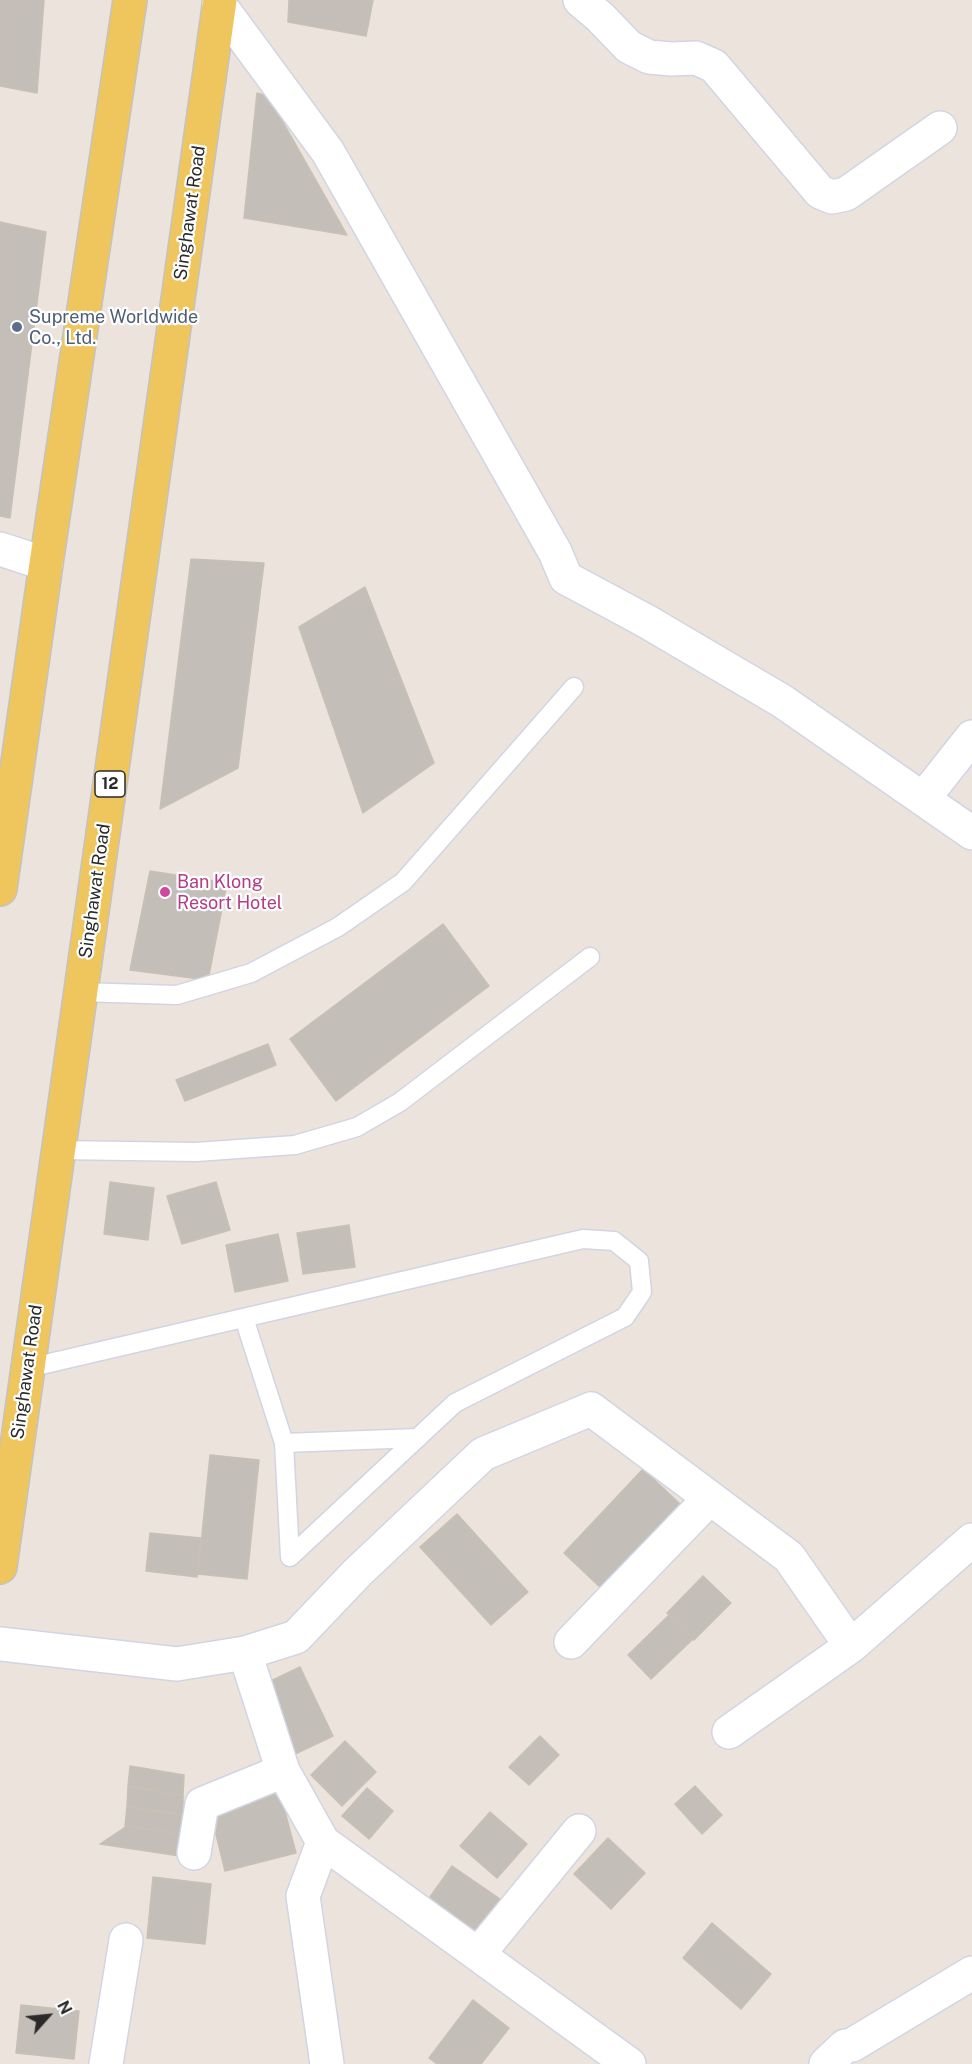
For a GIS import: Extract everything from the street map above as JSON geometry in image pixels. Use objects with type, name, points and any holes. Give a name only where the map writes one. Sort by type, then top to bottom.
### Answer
[{"type":"main road","points":[[0,889],[10,756],[46,564],[130,0]]},
{"type":"main road","name":"Singhawat Road","points":[[0,1567],[220,2]]},
{"type":"street","points":[[580,0],[629,47],[649,57],[696,58],[714,66],[820,192],[832,197],[846,194],[940,128]]},
{"type":"street","points":[[220,2],[328,152],[555,552],[566,578],[646,621],[782,701],[972,833]]},
{"type":"street","points":[[0,549],[46,564]]},
{"type":"street","points":[[923,799],[972,737]]},
{"type":"street","points":[[0,1644],[177,1664],[245,1653],[296,1637],[357,1573],[483,1454],[591,1409],[789,1557],[851,1646]]},
{"type":"street","points":[[571,1642],[710,1498]]},
{"type":"street","points":[[729,1732],[851,1646],[972,1540]]},
{"type":"street","points":[[245,1653],[283,1772],[323,1842],[629,2064]]},
{"type":"street","points":[[194,1853],[202,1804],[283,1772]]},
{"type":"street","points":[[480,1956],[484,1947],[579,1831]]},
{"type":"street","points":[[323,1842],[303,1896],[327,2064]]},
{"type":"street","points":[[106,2064],[126,1940]]},
{"type":"street","points":[[849,2058],[972,1973]]},
{"type":"lane","points":[[81,992],[177,995],[252,973],[338,927],[403,882],[574,687]]},
{"type":"lane","points":[[58,1150],[196,1152],[295,1145],[357,1127],[400,1102],[590,957]]},
{"type":"lane","points":[[28,1368],[583,1239],[614,1241],[639,1261],[642,1292],[625,1317],[455,1403],[290,1557],[284,1443],[244,1318]]},
{"type":"lane","points":[[284,1443],[418,1438]]},
{"type":"building","points":[[0,0],[44,0],[37,93],[0,86]]},
{"type":"building","points":[[289,0],[373,0],[366,36],[288,22]]},
{"type":"building","points":[[257,93],[267,96],[347,235],[244,218]]},
{"type":"building","points":[[0,222],[46,232],[10,518],[0,516]]},
{"type":"building","points":[[191,559],[264,563],[238,768],[160,809]]},
{"type":"building","points":[[365,587],[434,763],[363,813],[299,627]]},
{"type":"building","points":[[150,871],[227,883],[208,980],[130,970]]},
{"type":"building","points":[[443,924],[489,986],[336,1101],[290,1039]]},
{"type":"building","points":[[268,1044],[276,1065],[185,1101],[176,1080]]},
{"type":"building","points":[[110,1182],[154,1188],[148,1240],[104,1234]]},
{"type":"building","points":[[216,1182],[230,1230],[182,1244],[167,1196]]},
{"type":"building","points":[[349,1225],[355,1267],[303,1274],[297,1233]]},
{"type":"building","points":[[278,1234],[288,1281],[235,1292],[226,1245]]},
{"type":"building","points":[[210,1455],[259,1460],[247,1579],[198,1574]]},
{"type":"building","points":[[643,1469],[682,1506],[603,1590],[564,1553]]},
{"type":"building","points":[[457,1514],[528,1592],[491,1625],[420,1547]]},
{"type":"building","points":[[150,1533],[201,1538],[197,1577],[146,1571]]},
{"type":"building","points":[[703,1576],[731,1603],[694,1640],[667,1613]]},
{"type":"building","points":[[669,1615],[693,1639],[651,1679],[628,1655]]},
{"type":"building","points":[[300,1667],[333,1736],[291,1756],[258,1687]]},
{"type":"building","points":[[540,1736],[559,1755],[529,1785],[509,1767]]},
{"type":"building","points":[[345,1741],[376,1772],[342,1806],[311,1775]]},
{"type":"building","points":[[130,1766],[184,1775],[183,1795],[128,1786]]},
{"type":"building","points":[[695,1786],[722,1815],[702,1834],[675,1804]]},
{"type":"building","points":[[128,1787],[183,1795],[183,1815],[127,1807]]},
{"type":"building","points":[[367,1788],[393,1811],[369,1839],[342,1816]]},
{"type":"building","points":[[280,1793],[296,1853],[225,1871],[210,1810]]},
{"type":"building","points":[[127,1806],[182,1814],[181,1834],[125,1826]]},
{"type":"building","points":[[490,1812],[527,1844],[497,1878],[460,1846]]},
{"type":"building","points":[[127,1826],[181,1834],[180,1856],[100,1844]]},
{"type":"building","points":[[608,1838],[645,1873],[611,1909],[574,1874]]},
{"type":"building","points":[[452,1866],[506,1903],[479,1942],[425,1904]]},
{"type":"building","points":[[153,1877],[211,1884],[205,1944],[147,1938]]},
{"type":"building","points":[[712,1923],[771,1974],[741,2009],[683,1958]]},
{"type":"building","points":[[473,2000],[509,2028],[481,2064],[437,2064],[429,2058]]},
{"type":"building","points":[[21,2005],[79,2011],[74,2059],[16,2053]]},
{"type":"place","name":"Supreme Worldwide Co., Ltd.","points":[[17,327]]},
{"type":"place","name":"Ban Klong Resort Hotel","points":[[165,892]]}]
